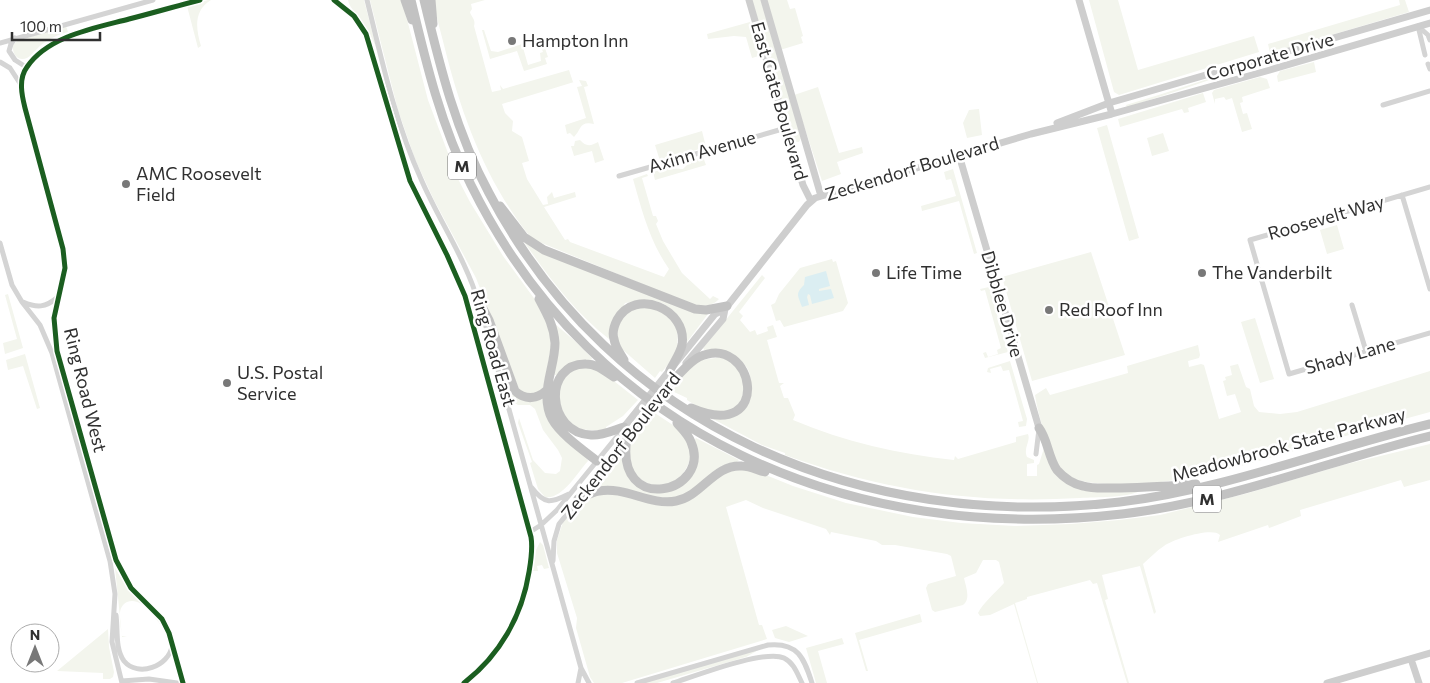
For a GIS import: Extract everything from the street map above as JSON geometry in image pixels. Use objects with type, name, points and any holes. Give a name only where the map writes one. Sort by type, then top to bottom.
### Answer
[{"type":"highway","points":[[405,0],[407,10],[420,39]]},
{"type":"highway","name":"Meadowbrook State Parkway","points":[[411,0],[420,39],[447,132],[488,219],[530,282],[579,338],[635,389],[669,414],[724,447],[792,478],[865,500],[934,512],[998,518],[1083,517],[1146,511],[1210,499],[1430,436]]},
{"type":"highway","name":"Meadowbrook State Parkway","points":[[424,0],[446,88],[462,134],[488,192],[522,249],[551,288],[590,332],[630,368],[668,397],[723,432],[786,462],[848,483],[916,498],[997,506],[1083,505],[1159,496],[1223,482],[1430,424]]},
{"type":"highway","points":[[431,0],[434,42]]},
{"type":"highway","points":[[488,192],[524,237],[544,250],[695,309],[706,310],[726,307]]},
{"type":"highway","points":[[530,282],[548,315],[554,332],[554,353],[547,390],[548,407],[555,424],[597,461]]},
{"type":"highway","points":[[479,301],[489,320],[515,392],[522,397],[531,398],[547,390]]},
{"type":"highway","points":[[630,368],[615,343],[613,336],[614,326],[625,311],[636,305],[648,304],[661,307],[669,312],[676,320],[681,331],[681,349],[670,375]]},
{"type":"highway","points":[[668,397],[702,413],[720,416],[730,414],[739,408],[748,392],[748,381],[742,368],[731,359],[719,354],[708,354],[696,359],[670,375]]},
{"type":"highway","points":[[624,427],[597,435],[586,435],[574,430],[564,422],[557,410],[555,399],[557,386],[560,378],[568,370],[587,364],[599,367],[635,389]]},
{"type":"highway","points":[[627,438],[626,464],[630,473],[638,482],[646,487],[657,490],[676,485],[690,472],[694,452],[688,436],[669,414]]},
{"type":"highway","points":[[1039,428],[1045,437],[1050,456],[1057,469],[1068,479],[1080,485],[1138,488],[1223,482]]},
{"type":"highway","points":[[575,496],[608,490],[656,501],[675,501],[690,496],[718,473],[734,466],[747,466],[792,478]]},
{"type":"main road","name":"East Gate Boulevard","points":[[749,0],[804,188],[811,201]]},
{"type":"main road","name":"East Gate Boulevard","points":[[764,0],[821,196]]},
{"type":"main road","points":[[1079,0],[1112,114]]},
{"type":"main road","name":"Corporate Drive","points":[[1109,103],[1430,10]]},
{"type":"main road","name":"Corporate Drive","points":[[1112,114],[1279,68],[1430,23]]},
{"type":"main road","points":[[769,69],[783,65]]},
{"type":"main road","name":"Zeckendorf Boulevard","points":[[1031,134],[1109,103]]},
{"type":"main road","name":"Zeckendorf Boulevard","points":[[627,438],[715,314],[726,307],[811,201],[821,196],[958,155],[1031,134],[1112,114]]},
{"type":"main road","points":[[792,148],[806,144]]},
{"type":"main road","name":"Dibblee Drive","points":[[958,155],[1039,428]]},
{"type":"main road","name":"Zeckendorf Boulevard","points":[[624,427],[723,319],[726,307]]},
{"type":"main road","points":[[1327,683],[1430,653]]},
{"type":"main road","points":[[1411,658],[1419,683]]},
{"type":"street","points":[[0,43],[152,0]]},
{"type":"street","points":[[22,86],[26,67],[48,47],[97,27],[182,2],[197,0]]},
{"type":"street","name":"Ring Road East","points":[[334,0],[346,8],[358,20],[368,39],[400,156],[465,296],[530,532],[532,553],[520,608],[505,638],[484,665],[464,683]]},
{"type":"street","points":[[345,0],[346,8]]},
{"type":"street","name":"Ring Road East","points":[[367,0],[390,93],[411,156],[426,191],[468,274],[479,301],[581,668]]},
{"type":"street","points":[[1418,26],[1428,35],[1430,40]]},
{"type":"street","points":[[1418,26],[1425,55]]},
{"type":"street","points":[[16,38],[11,44],[9,51],[12,56],[26,67]]},
{"type":"street","points":[[0,62],[10,68],[22,86]]},
{"type":"street","name":"Ring Road West","points":[[22,86],[25,108],[63,249],[64,268],[54,318],[57,351],[113,552],[131,588],[162,619],[169,633],[184,683]]},
{"type":"street","points":[[1383,105],[1430,91]]},
{"type":"street","name":"Axinn Avenue","points":[[619,176],[786,128]]},
{"type":"street","points":[[400,156],[411,156]]},
{"type":"street","name":"Roosevelt Way","points":[[1250,240],[1430,187]]},
{"type":"street","name":"Roosevelt Way","points":[[1402,196],[1430,289]]},
{"type":"street","name":"Shady Lane","points":[[1250,240],[1289,374],[1430,333]]},
{"type":"street","name":"Ring Road West","points":[[0,243],[12,284],[22,302],[40,325],[52,353],[110,561],[115,594],[112,642],[122,682]]},
{"type":"street","points":[[22,302],[40,307],[49,304],[58,297]]},
{"type":"street","points":[[1352,305],[1366,351]]},
{"type":"street","name":"Zeckendorf Boulevard","points":[[553,566],[553,544],[557,528],[597,461],[624,427]]},
{"type":"street","name":"Dibblee Drive","points":[[1036,454],[1039,428]]},
{"type":"street","name":"Zeckendorf Boulevard","points":[[530,532],[575,496],[627,438]]},
{"type":"street","points":[[530,484],[539,496],[548,501],[575,496]]},
{"type":"street","points":[[114,610],[119,651],[123,660],[130,666],[144,670],[151,668],[170,655],[172,644]]},
{"type":"street","points":[[637,683],[768,644],[774,644],[790,646],[800,655],[812,683]]},
{"type":"street","points":[[769,656],[776,651],[777,647],[774,644]]},
{"type":"street","points":[[791,664],[798,663],[800,655]]},
{"type":"street","points":[[673,683],[755,658],[769,656],[781,657],[791,664],[802,683]]},
{"type":"street","points":[[578,683],[581,668]]},
{"type":"street","points":[[581,668],[589,683]]},
{"type":"street","points":[[122,682],[149,679],[177,683]]},
{"type":"street","points":[[154,683],[164,681]]},
{"type":"shaded area","points":[[211,0],[201,9],[197,21],[201,46],[198,48],[187,6]]},
{"type":"shaded area","points":[[348,0],[364,0],[376,47],[351,7]]},
{"type":"shaded area","points":[[370,0],[402,0],[428,100],[457,177],[503,256],[539,305],[550,333],[551,347],[544,385],[542,390],[532,395],[520,392],[476,278],[434,200],[415,159],[398,110]]},
{"type":"shaded area","points":[[433,0],[485,0],[471,4],[472,9],[470,12],[492,92],[501,90],[500,85],[503,89],[569,70],[574,82],[502,104],[505,113],[513,121],[512,131],[522,137],[529,161],[522,163],[527,179],[543,205],[548,204],[547,197],[552,192],[554,198],[575,192],[576,197],[544,207],[565,240],[568,239],[570,242],[664,277],[669,269],[652,237],[633,179],[647,174],[648,176],[642,178],[653,216],[656,216],[658,221],[656,224],[663,241],[682,273],[710,299],[713,296],[719,299],[717,301],[709,305],[696,306],[532,239],[502,196],[478,149],[459,100]]},
{"type":"shaded area","points":[[752,0],[761,0],[778,60],[775,64],[770,62]]},
{"type":"shaded area","points":[[765,0],[787,0],[790,9],[795,8],[803,36],[801,37],[803,43],[780,50]]},
{"type":"shaded area","points":[[1089,0],[1118,0],[1138,70],[1254,36],[1259,52],[1119,95],[1114,92]]},
{"type":"shaded area","points":[[1399,0],[1405,0],[1409,12],[1270,53],[1268,44],[1400,5]]},
{"type":"shaded area","points":[[750,22],[762,55],[752,58],[746,37],[734,36],[708,39],[707,34]]},
{"type":"shaded area","points":[[66,26],[68,32],[46,41],[27,58],[20,59],[14,54],[13,45],[17,41]]},
{"type":"shaded area","points":[[482,30],[484,30],[491,51],[498,52],[522,44],[528,65],[541,61],[540,53],[543,52],[541,47],[538,47],[537,43],[530,45],[530,42],[542,39],[548,57],[545,58],[547,64],[524,71],[517,51],[490,59]]},
{"type":"shaded area","points":[[1314,62],[1316,72],[1278,82],[1277,76],[1280,71]]},
{"type":"shaded area","points":[[1255,64],[1143,102],[1127,107],[1126,105],[1159,95]]},
{"type":"shaded area","points":[[779,70],[782,72],[801,138],[799,142],[793,142],[774,75]]},
{"type":"shaded area","points":[[1260,77],[1267,79],[1270,88],[1242,97],[1243,102],[1240,103],[1243,114],[1247,113],[1252,129],[1242,132],[1232,98],[1226,100],[1224,97],[1215,99],[1215,104],[1212,93],[1214,90]]},
{"type":"shaded area","points":[[579,80],[586,81],[588,86],[584,87],[594,124],[589,123],[581,126],[574,137],[570,133],[567,134],[565,125],[586,118],[577,87],[582,86]]},
{"type":"shaded area","points":[[818,87],[839,153],[862,147],[863,153],[837,162],[841,174],[822,181],[794,95]]},
{"type":"shaded area","points":[[1203,93],[1206,102],[1188,108],[1189,112],[1184,113],[1182,109],[1120,127],[1118,119]]},
{"type":"shaded area","points":[[979,109],[982,135],[967,138],[963,123],[969,110]]},
{"type":"shaded area","points":[[1107,125],[1139,238],[1129,241],[1097,128]]},
{"type":"shaded area","points":[[702,131],[706,147],[660,161],[655,145]]},
{"type":"shaded area","points":[[1163,133],[1169,151],[1152,156],[1147,138]]},
{"type":"shaded area","points":[[580,140],[584,144],[589,145],[598,142],[604,160],[595,163],[592,151],[574,156],[571,146],[574,146],[575,141]]},
{"type":"shaded area","points":[[703,157],[706,165],[655,180],[653,172],[667,168],[683,169],[691,161]]},
{"type":"shaded area","points":[[953,169],[977,253],[974,254],[959,201],[922,211],[921,206],[956,196],[951,179],[946,180],[944,172]]},
{"type":"shaded area","points":[[1337,225],[1344,249],[1327,254],[1320,230]]},
{"type":"shaded area","points":[[524,242],[708,314],[687,342],[672,311],[660,302],[640,301],[625,303],[609,339],[574,306]]},
{"type":"shaded area","points":[[1091,252],[1125,355],[1032,381],[1002,277]]},
{"type":"shaded area","points":[[832,259],[833,262],[836,261],[848,303],[843,311],[784,327],[780,320],[776,321],[771,305],[775,303],[779,294],[800,268]]},
{"type":"shaded area","points":[[826,271],[830,286],[819,289],[819,291],[831,289],[834,298],[812,304],[808,294],[809,305],[802,307],[798,295],[804,285],[805,277]]},
{"type":"shaded area","points":[[762,275],[765,278],[739,312],[743,316],[740,320],[750,332],[755,330],[757,335],[768,331],[767,327],[773,325],[777,337],[767,340],[779,383],[784,383],[780,386],[784,398],[788,398],[795,415],[793,420],[832,435],[872,446],[954,460],[955,456],[958,459],[1016,442],[1016,437],[1028,434],[1029,440],[1026,453],[1027,457],[1034,460],[1034,463],[1027,464],[1027,476],[1037,476],[1037,465],[1044,448],[1070,483],[1140,491],[1111,497],[1004,499],[967,497],[894,486],[858,478],[785,455],[785,453],[762,445],[713,419],[713,417],[735,414],[748,390],[750,375],[742,362],[728,354],[705,351],[703,348]]},
{"type":"shaded area","points":[[989,287],[1008,352],[985,358],[983,353],[986,352],[988,357],[998,354],[997,350],[1001,348],[985,290],[981,291],[980,289]]},
{"type":"shaded area","points":[[8,294],[23,348],[5,354],[3,343],[17,339],[5,295]]},
{"type":"shaded area","points":[[637,307],[652,307],[662,310],[671,317],[676,327],[677,343],[679,344],[673,358],[655,378],[623,350],[617,342],[618,323],[623,315]]},
{"type":"shaded area","points":[[1255,318],[1274,379],[1260,383],[1241,322]]},
{"type":"shaded area","points":[[555,324],[592,358],[591,361],[558,376],[553,374]]},
{"type":"shaded area","points":[[1198,345],[1199,358],[1188,361],[1189,367],[1204,365],[1219,419],[1241,412],[1235,394],[1227,396],[1223,381],[1226,380],[1225,377],[1232,375],[1230,366],[1238,364],[1246,387],[1250,389],[1254,406],[1259,412],[1280,414],[1297,412],[1430,371],[1430,412],[1238,467],[1195,477],[1152,483],[1108,484],[1082,481],[1068,475],[1062,469],[1046,438],[1035,395],[1046,388],[1050,395],[1128,373],[1127,366]]},
{"type":"shaded area","points":[[25,354],[40,408],[37,409],[23,366],[8,370],[6,360]]},
{"type":"shaded area","points":[[722,357],[737,366],[741,374],[744,388],[741,401],[737,406],[724,412],[709,411],[672,391],[679,382],[677,381],[695,361]]},
{"type":"shaded area","points":[[1010,361],[1027,419],[1026,426],[1019,427],[1018,422],[1023,421],[1009,370],[1003,371],[1001,366],[990,369],[991,373],[987,372],[988,368]]},
{"type":"shaded area","points":[[582,366],[600,370],[638,400],[623,416],[606,427],[606,429],[580,429],[568,421],[564,415],[559,395],[562,381],[568,373]]},
{"type":"shaded area","points":[[506,387],[509,387],[512,392],[543,397],[543,405],[586,456],[588,461],[569,485],[551,497],[545,497],[538,489],[530,463],[532,462],[518,423],[519,418],[533,460],[545,473],[556,474],[560,471],[562,458],[543,430],[535,409],[530,405],[518,405],[510,400]]},
{"type":"shaded area","points":[[655,413],[681,432],[687,440],[690,449],[690,458],[682,475],[667,485],[658,486],[647,483],[633,473],[630,455],[631,443],[636,432],[647,418],[650,420]]},
{"type":"shaded area","points":[[696,438],[739,460],[718,468],[693,490],[674,498],[644,496],[592,487],[619,453],[627,473],[647,489],[688,477],[694,440]]},
{"type":"shaded area","points":[[1430,444],[1430,480],[1404,487],[1401,480],[1300,510],[1301,516],[1269,528],[1268,525],[1218,542],[1220,535],[1209,532],[1184,537],[1164,546],[1143,564],[1156,612],[1154,614],[1140,566],[1102,575],[1108,599],[1105,600],[1129,683],[1127,683],[1097,583],[1093,584],[1090,580],[1027,597],[1027,599],[1015,603],[1037,683],[1014,604],[990,615],[980,616],[978,613],[1004,583],[999,562],[996,560],[983,560],[976,573],[964,578],[967,600],[963,605],[935,612],[932,610],[926,588],[928,584],[956,576],[951,556],[895,545],[882,545],[876,541],[831,532],[830,535],[826,529],[763,508],[746,500],[726,507],[759,625],[762,625],[767,639],[622,683],[594,683],[590,677],[576,628],[577,618],[557,553],[557,540],[563,522],[579,503],[601,492],[674,503],[734,468],[756,471],[793,486],[846,503],[913,517],[961,523],[1015,526],[1071,524],[1160,515],[1245,494],[1343,465]]},
{"type":"shaded area","points":[[540,542],[543,545],[549,568],[544,569],[542,565],[537,566],[538,571],[533,571],[536,550]]},
{"type":"shaded area","points":[[115,568],[128,589],[153,614],[161,625],[142,604],[137,602],[132,601],[124,604],[120,615]]},
{"type":"shaded area","points":[[920,614],[922,622],[859,640],[868,671],[866,671],[855,633]]},
{"type":"shaded area","points":[[786,626],[808,636],[789,642],[775,638],[772,630]]},
{"type":"shaded area","points":[[108,629],[114,672],[113,677],[103,679],[103,673],[60,671],[60,669]]},
{"type":"shaded area","points":[[842,638],[844,644],[818,651],[827,683],[816,683],[806,648]]},
{"type":"shaded area","points":[[762,648],[746,657],[657,683],[637,683]]},
{"type":"cycle path","points":[[183,683],[169,633],[162,619],[131,588],[116,560],[57,351],[54,318],[65,268],[63,249],[25,108],[22,93],[22,77],[36,56],[47,48],[73,35],[200,0]]},
{"type":"cycle path","points":[[334,0],[354,16],[366,34],[410,181],[465,296],[531,537],[532,550],[526,588],[515,619],[499,647],[477,672],[464,683]]},
{"type":"place","name":"Hampton Inn","points":[[512,41]]},
{"type":"place","name":"AMC Roosevelt Field","points":[[126,184]]},
{"type":"place","name":"Life Time","points":[[876,273]]},
{"type":"place","name":"The Vanderbilt","points":[[1202,273]]},
{"type":"place","name":"Red Roof Inn","points":[[1049,310]]},
{"type":"place","name":"U.S. Postal Service","points":[[227,383]]}]
